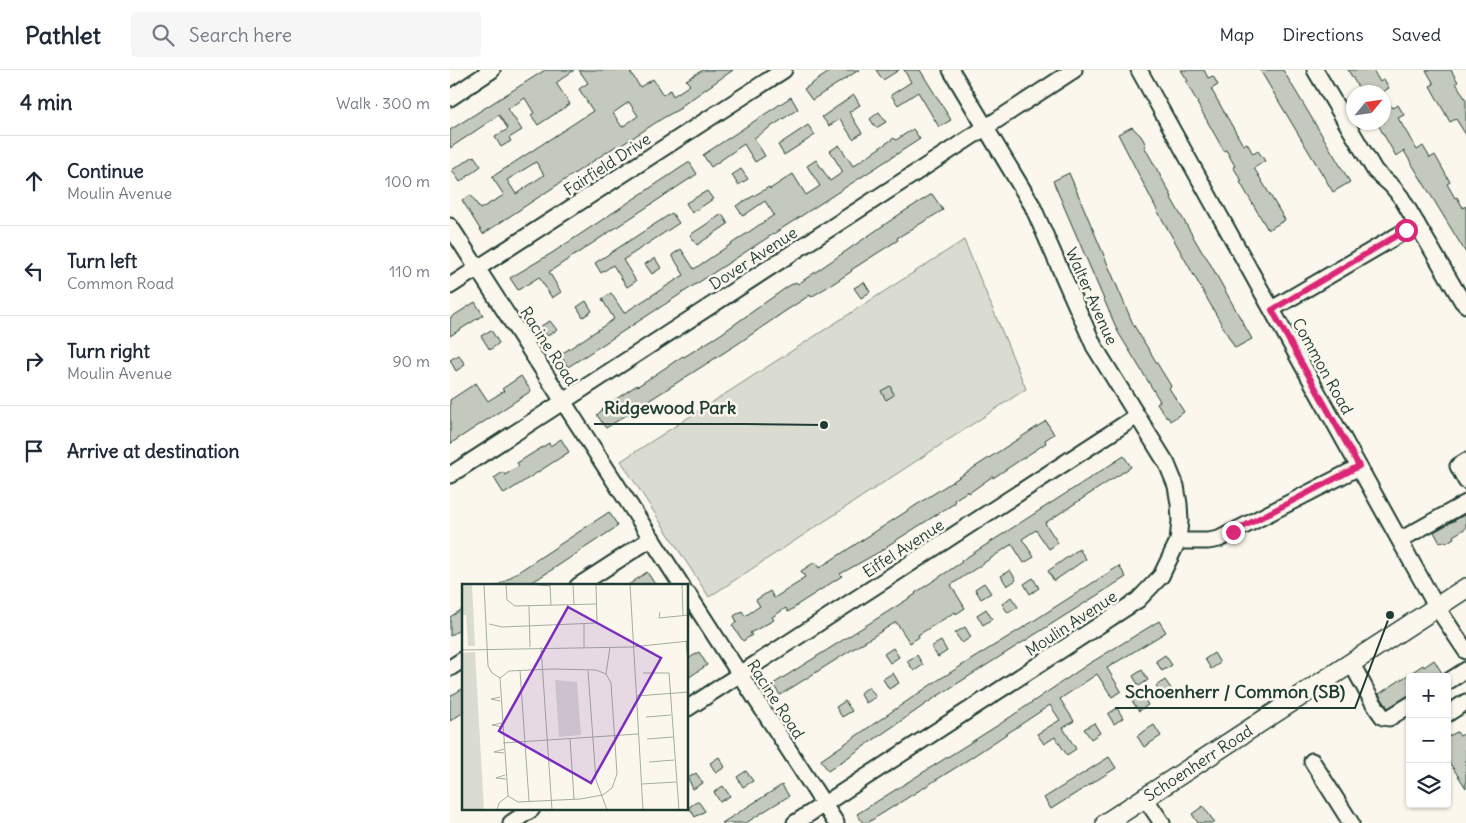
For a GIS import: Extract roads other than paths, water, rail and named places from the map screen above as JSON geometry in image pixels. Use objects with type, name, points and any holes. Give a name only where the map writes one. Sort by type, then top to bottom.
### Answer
[{"type":"main road","name":"Schoenherr Road","points":[[1106,823],[1466,588]]},
{"type":"street","name":"Fairfield Drive","points":[[450,286],[784,70]]},
{"type":"street","name":"Walter Avenue","points":[[951,70],[1032,205],[1094,346],[1168,464],[1176,486],[1179,504],[1178,541]]},
{"type":"street","name":"Dover Avenue","points":[[450,475],[1074,70]]},
{"type":"street","name":"Common Road","points":[[1139,70],[1436,606],[1466,651]]},
{"type":"street","points":[[1315,70],[1375,171],[1398,193],[1466,305]]},
{"type":"street","points":[[450,98],[489,71]]},
{"type":"street","points":[[1272,310],[1417,224]]},
{"type":"street","name":"Racine Road","points":[[450,226],[681,584]]},
{"type":"street","name":"Eiffel Avenue","points":[[689,707],[1138,416]]},
{"type":"street","points":[[1466,461],[1458,466],[1466,481]]},
{"type":"street","points":[[1178,541],[1219,539],[1359,466]]},
{"type":"street","points":[[1400,540],[1466,503]]},
{"type":"street","points":[[581,584],[652,538]]},
{"type":"street","name":"Moulin Avenue","points":[[795,823],[1138,600],[1161,576],[1178,541]]},
{"type":"street","name":"Racine Road","points":[[689,596],[836,823]]},
{"type":"street","points":[[450,668],[462,660]]},
{"type":"street","points":[[1351,663],[1369,698],[1383,717],[1389,718],[1406,707]]},
{"type":"street","points":[[1451,679],[1466,670]]},
{"type":"street","points":[[1451,711],[1466,702]]},
{"type":"street","points":[[1312,761],[1351,823]]},
{"type":"street","points":[[1145,798],[1162,823]]},
{"type":"street","points":[[511,823],[530,810]]},
{"type":"place","name":"Ridgewood Park","points":[[824,425]]},
{"type":"place","name":"Schoenherr / Common (SB)","points":[[1390,615]]}]
